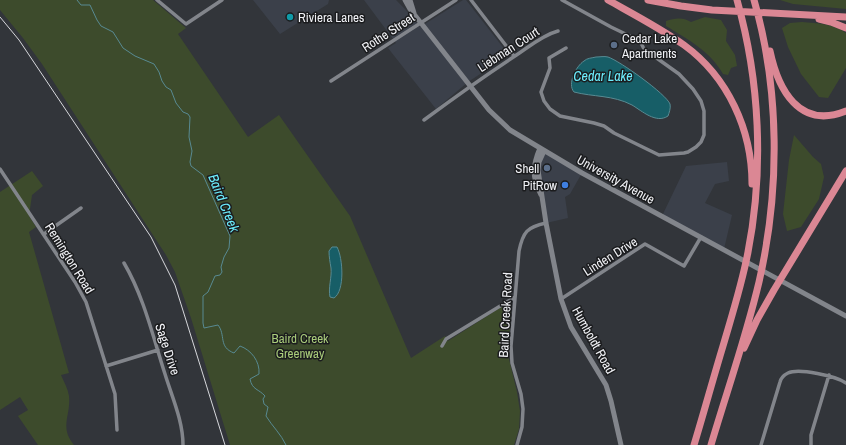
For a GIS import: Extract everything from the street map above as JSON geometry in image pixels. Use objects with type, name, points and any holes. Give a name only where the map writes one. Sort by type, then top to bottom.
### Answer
[{"type":"highway","points":[[608,0],[665,32],[684,45],[712,71],[728,94],[742,123],[751,161],[752,190],[747,251]]},
{"type":"highway","points":[[648,0],[681,6],[749,12],[846,17]]},
{"type":"highway","points":[[668,0],[700,5],[739,8],[749,12]]},
{"type":"highway","points":[[694,445],[744,273],[742,267],[747,251],[755,204],[757,142],[754,90],[743,24],[737,0]]},
{"type":"highway","points":[[756,0],[771,58],[780,85],[793,102],[803,110],[817,115],[837,114],[846,111]]},
{"type":"highway","points":[[801,14],[831,22],[846,28]]},
{"type":"highway","points":[[711,445],[759,282],[772,201],[774,137],[769,76],[762,26]]},
{"type":"highway","points":[[734,366],[774,290],[846,171]]},
{"type":"main road","name":"University Avenue","points":[[405,0],[408,7],[489,110],[510,130],[542,150],[846,316]]},
{"type":"main road","points":[[410,0],[415,14]]},
{"type":"main road","name":"Humboldt Road","points":[[542,150],[538,170],[546,223],[561,299],[571,327],[606,385],[621,445]]},
{"type":"street","points":[[157,0],[186,24],[222,0]]},
{"type":"street","name":"Rothe Street","points":[[331,81],[456,0]]},
{"type":"street","points":[[471,0],[514,56]]},
{"type":"street","points":[[562,0],[640,41],[644,49],[679,74],[686,81],[700,101],[704,111],[704,135],[701,142],[692,150],[684,154],[659,155],[614,133],[604,126],[560,116],[550,109],[544,101],[541,92],[550,68],[549,58],[566,48]]},
{"type":"street","name":"Liebman Court","points":[[424,120],[470,85],[547,34],[558,31]]},
{"type":"street","name":"Remington Road","points":[[0,169],[44,234],[86,302],[115,394],[117,430]]},
{"type":"street","points":[[44,234],[81,208]]},
{"type":"street","name":"Baird Creek Road","points":[[517,445],[522,427],[523,413],[521,394],[511,355],[519,251],[522,237],[529,228],[546,223]]},
{"type":"street","name":"Linden Drive","points":[[561,299],[645,244],[684,266],[701,237]]},
{"type":"street","name":"Sage Drive","points":[[124,263],[134,281],[158,350],[182,427],[183,445]]},
{"type":"street","points":[[442,346],[446,339],[515,297]]},
{"type":"street","points":[[106,366],[158,350]]},
{"type":"street","points":[[761,445],[782,377],[788,373],[794,372],[829,375],[846,383]]},
{"type":"street","points":[[810,445],[811,435],[829,375]]},
{"type":"shaded area","points":[[253,0],[329,0],[328,4],[280,34]]},
{"type":"shaded area","points":[[364,0],[396,0],[420,27],[463,0],[466,0],[509,55],[468,82],[436,109],[388,48],[396,43]]},
{"type":"shaded area","points":[[544,151],[582,173],[570,194],[565,197],[568,218],[546,223],[538,170]]},
{"type":"shaded area","points":[[727,162],[729,181],[715,184],[705,203],[732,215],[724,249],[662,216],[686,166]]},
{"type":"green space","name":"Baird Creek Greenway","points":[[0,0],[153,0],[186,28],[178,34],[248,137],[279,115],[350,216],[411,358],[445,336],[448,341],[503,306],[508,306],[511,310],[508,355],[520,411],[519,429],[514,445],[230,445],[191,318],[175,272],[166,255],[42,64],[0,10]]},
{"type":"green space","points":[[780,0],[846,0],[846,9],[793,4]]},
{"type":"green space","points":[[705,17],[721,20],[727,30],[726,41],[735,55],[737,66],[731,68],[728,75],[723,74],[705,52],[666,26],[666,21],[673,19],[679,18],[691,22]]},
{"type":"green space","points":[[802,22],[831,26],[846,33],[846,68],[828,98],[819,97],[801,74],[788,47],[782,28],[790,23]]},
{"type":"green space","points":[[794,135],[821,164],[824,177],[819,199],[801,227],[787,231],[783,214],[789,160]]},
{"type":"green space","points":[[32,171],[43,186],[32,195],[29,216],[36,227],[29,232],[69,373],[61,375],[69,396],[66,427],[67,433],[74,445],[38,445],[18,416],[28,410],[20,397],[0,410],[0,192]]},
{"type":"water","name":"Cedar Lake","points":[[596,57],[608,57],[614,60],[652,86],[667,99],[670,104],[668,116],[663,118],[654,118],[632,105],[618,99],[574,92],[571,84],[575,71],[585,60]]},
{"type":"water","points":[[332,247],[337,247],[342,266],[340,289],[334,298],[330,297],[331,271],[329,251]]},
{"type":"waterway","name":"Baird Creek","points":[[77,0],[81,5],[90,5],[101,26],[113,32],[123,48],[135,56],[154,64],[162,81],[166,87],[171,90],[176,103],[183,112],[188,114],[190,117],[189,137],[192,151],[190,162],[191,166],[203,175],[230,236],[229,248],[221,267],[222,272],[220,275],[215,276],[208,292],[203,296],[204,328],[218,325],[226,348],[234,353],[240,346],[248,350],[254,357],[258,365],[259,374],[250,379],[251,383],[265,396],[263,399],[264,404],[268,407],[266,416],[282,437],[286,445]]},
{"type":"railway","points":[[0,17],[19,40],[151,237],[175,285],[225,445]]},
{"type":"place","name":"Riviera Lanes","points":[[290,17]]},
{"type":"place","name":"Cedar Lake Apartments","points":[[614,45]]},
{"type":"place","name":"Shell","points":[[547,168]]},
{"type":"place","name":"PitRow","points":[[565,185]]}]
